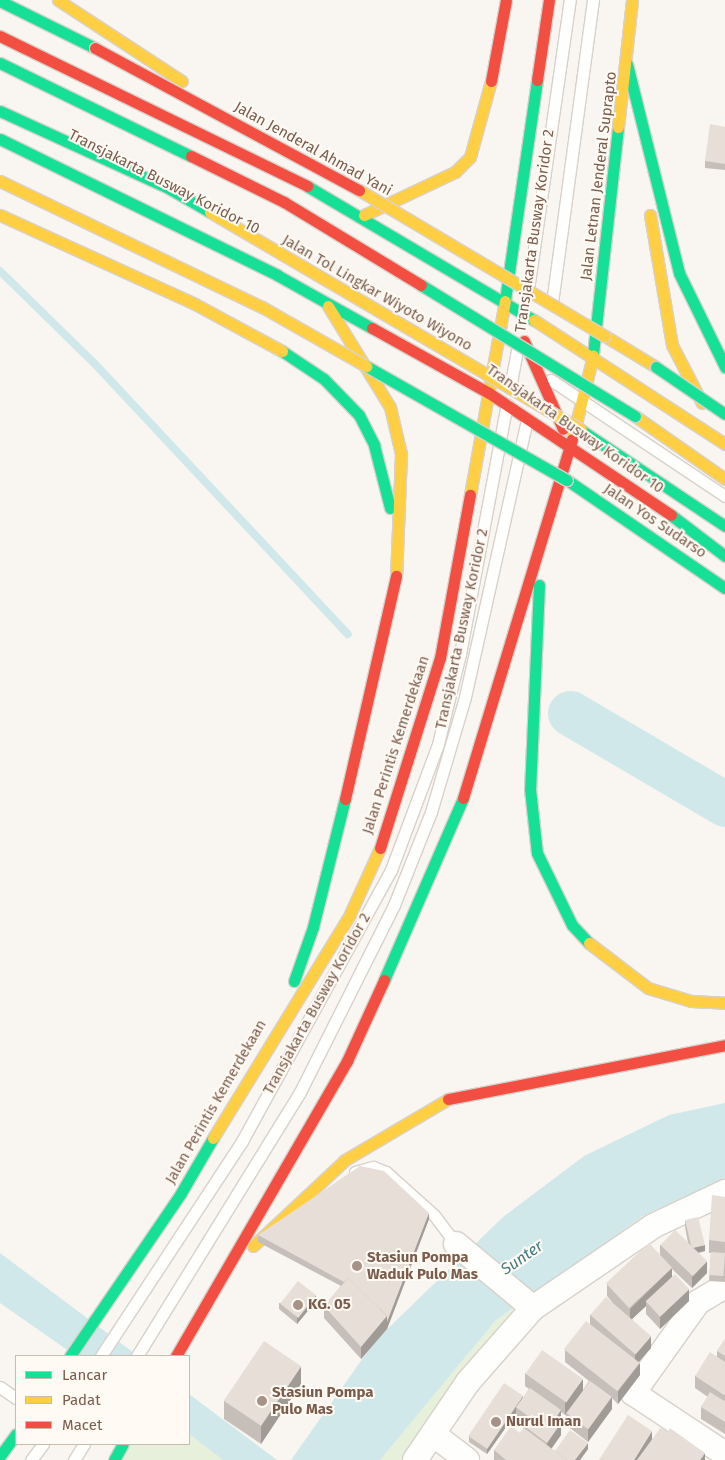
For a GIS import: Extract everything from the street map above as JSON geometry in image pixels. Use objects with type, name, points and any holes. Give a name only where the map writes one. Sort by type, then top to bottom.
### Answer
[{"type":"main road","points":[[58,0],[152,63],[245,115],[258,159]]},
{"type":"main road","points":[[360,216],[455,172],[470,157],[483,122],[506,0]]},
{"type":"main road","points":[[549,0],[505,301],[540,372],[570,444]]},
{"type":"main road","name":"Jalan Letnan Jenderal Suprapto","points":[[593,356],[627,64],[632,0]]},
{"type":"main road","name":"Jalan Jenderal Ahmad Yani","points":[[0,1],[343,181],[606,336],[725,414]]},
{"type":"main road","points":[[0,36],[202,131],[258,159],[360,216],[505,301],[593,356],[725,444]]},
{"type":"main road","points":[[152,63],[202,131]]},
{"type":"main road","name":"Jalan Tol Lingkar Wiyoto Wiyono","points":[[0,64],[284,202],[484,321],[725,479]]},
{"type":"main road","points":[[627,64],[648,162],[679,273],[725,367]]},
{"type":"main road","name":"Jalan Tol Lingkar Wiyoto Wiyono","points":[[0,110],[170,189],[631,459],[725,526]]},
{"type":"main road","points":[[0,139],[325,302],[507,403],[570,444]]},
{"type":"main road","points":[[648,162],[652,252],[664,316],[672,345],[725,444]]},
{"type":"main road","name":"Jalan Yos Sudarso","points":[[0,181],[262,307],[567,480],[725,588]]},
{"type":"main road","points":[[0,215],[195,304],[288,354],[344,396],[374,445],[400,548]]},
{"type":"main road","name":"Jalan Perintis Kemerdekaan","points":[[72,1355],[181,1193],[280,1022],[350,914],[383,840],[440,658],[499,344],[505,301]]},
{"type":"main road","points":[[280,1022],[313,927],[366,718],[392,605],[400,548],[400,454],[390,407],[325,302]]},
{"type":"main road","points":[[489,393],[540,372],[593,356]]},
{"type":"main road","points":[[177,1355],[347,1061],[455,826],[583,402],[593,356]]},
{"type":"main road","name":"Jalan Yos Sudarso","points":[[570,444],[628,482],[725,556]]},
{"type":"main road","points":[[542,536],[532,679],[530,789],[537,853],[572,925],[598,952],[648,988],[691,1001],[725,1003]]},
{"type":"main road","points":[[696,567],[725,595]]},
{"type":"main road","points":[[201,1312],[258,1241],[297,1205],[379,1136],[456,1095],[725,1045]]},
{"type":"main road","points":[[0,1456],[15,1435]]},
{"type":"main road","points":[[114,1460],[122,1445]]},
{"type":"street","points":[[415,1460],[468,1382],[530,1305],[653,1226],[725,1192]]},
{"type":"street","points":[[460,1247],[530,1305]]},
{"type":"street","points":[[725,1286],[698,1302],[633,1393],[725,1454]]},
{"type":"street","points":[[433,1434],[467,1460]]},
{"type":"lane","name":"Transjakarta Busway Koridor 2","points":[[102,1355],[242,1141],[391,870],[435,753],[460,654],[510,384],[525,314],[570,0]]},
{"type":"lane","name":"Transjakarta Busway Koridor 2","points":[[138,1355],[300,1092],[389,914],[431,812],[474,662],[532,398],[540,372],[548,328],[593,0]]},
{"type":"lane","name":"Transjakarta Busway Koridor 10","points":[[0,73],[261,194],[499,344],[725,496]]},
{"type":"lane","name":"Transjakarta Busway Koridor 10","points":[[0,102],[234,214],[494,371],[725,533]]},
{"type":"lane","points":[[297,1205],[362,1168],[373,1167],[386,1172],[434,1215],[460,1247]]},
{"type":"lane","points":[[0,1387],[15,1397]]},
{"type":"lane","points":[[32,1460],[42,1445]]},
{"type":"lane","points":[[74,1460],[83,1445]]},
{"type":"green space","points":[[725,1180],[725,1192],[533,1308],[415,1460],[380,1460],[496,1320],[646,1214]]},
{"type":"green space","points":[[190,1435],[223,1460],[114,1460],[122,1445],[190,1445]]},
{"type":"water","name":"Sunter","points":[[725,1103],[725,1180],[646,1214],[496,1320],[380,1460],[291,1460],[375,1341],[503,1217],[584,1156],[669,1115]]},
{"type":"water","points":[[0,1253],[137,1355],[75,1355],[0,1303]]},
{"type":"water","points":[[190,1395],[277,1460],[223,1460],[190,1435]]},
{"type":"building","points":[[710,124],[725,127],[725,164],[705,161]]},
{"type":"building","name":"Stasiun Pompa Waduk Pulo Mas","points":[[360,1166],[384,1171],[429,1213],[387,1322],[387,1316],[348,1278],[344,1282],[258,1235]]},
{"type":"building","points":[[712,1195],[725,1197],[725,1242],[709,1240]]},
{"type":"building","points":[[698,1217],[705,1245],[693,1248],[685,1220]]},
{"type":"building","points":[[675,1230],[707,1261],[693,1276],[660,1245]]},
{"type":"building","points":[[649,1243],[672,1268],[629,1308],[606,1283]]},
{"type":"building","points":[[711,1252],[725,1253],[723,1276],[709,1275]]},
{"type":"building","points":[[675,1274],[689,1289],[660,1317],[646,1301]]},
{"type":"building","points":[[348,1278],[387,1316],[361,1347],[324,1306]]},
{"type":"building","name":"KG. 05","points":[[298,1281],[316,1295],[298,1318],[280,1304]]},
{"type":"building","points":[[606,1297],[651,1336],[636,1354],[590,1315]]},
{"type":"building","points":[[586,1321],[640,1363],[617,1391],[564,1349]]},
{"type":"building","points":[[725,1339],[725,1356],[717,1351]]},
{"type":"building","name":"Stasiun Pompa Pulo Mas","points":[[264,1341],[301,1366],[261,1426],[224,1401]]},
{"type":"building","points":[[542,1350],[583,1379],[566,1402],[525,1374]]},
{"type":"building","points":[[710,1352],[725,1362],[724,1395],[695,1376]]},
{"type":"building","points":[[590,1381],[612,1397],[588,1429],[566,1413]]},
{"type":"building","name":"Nurul Iman","points":[[504,1383],[523,1396],[487,1449],[468,1436]]},
{"type":"building","points":[[530,1388],[561,1410],[555,1419],[561,1423],[547,1443],[523,1425],[529,1417],[516,1407]]},
{"type":"building","points":[[710,1392],[725,1400],[725,1422],[701,1407]]},
{"type":"building","points":[[628,1415],[652,1431],[634,1460],[599,1460]]},
{"type":"building","points":[[511,1426],[520,1433],[524,1428],[567,1460],[506,1460],[494,1450]]},
{"type":"building","points":[[661,1427],[668,1432],[670,1428],[705,1453],[700,1460],[637,1460]]},
{"type":"building","points":[[570,1430],[588,1443],[575,1460],[567,1460],[555,1451]]},
{"type":"waterway","points":[[0,271],[95,364],[348,634]]},
{"type":"waterway","points":[[570,713],[725,804]]},
{"type":"traffic: fast","points":[[0,1],[95,48]]},
{"type":"traffic: fast","points":[[0,63],[191,156]]},
{"type":"traffic: fast","points":[[627,64],[679,273],[725,367]]},
{"type":"traffic: fast","points":[[505,300],[537,80]]},
{"type":"traffic: fast","points":[[0,111],[170,189],[210,212]]},
{"type":"traffic: fast","points":[[593,354],[618,127]]},
{"type":"traffic: fast","points":[[0,139],[277,275],[372,328]]},
{"type":"traffic: fast","points":[[307,186],[534,320]]},
{"type":"traffic: fast","points":[[421,285],[635,416]]},
{"type":"traffic: fast","points":[[282,351],[324,379],[359,415],[374,445],[390,508]]},
{"type":"traffic: fast","points":[[366,366],[567,480]]},
{"type":"traffic: fast","points":[[656,367],[725,414]]},
{"type":"traffic: fast","points":[[581,430],[725,526]]},
{"type":"traffic: fast","points":[[567,480],[725,588]]},
{"type":"traffic: fast","points":[[671,515],[725,556]]},
{"type":"traffic: fast","points":[[539,585],[530,789],[537,853],[572,925],[589,943]]},
{"type":"traffic: fast","points":[[384,980],[463,798]]},
{"type":"traffic: fast","points":[[294,981],[313,927],[345,799]]},
{"type":"traffic: fast","points":[[71,1355],[181,1193],[213,1138]]},
{"type":"traffic: fast","points":[[0,1456],[15,1435]]},
{"type":"traffic: fast","points":[[114,1460],[122,1445]]},
{"type":"traffic: slow","points":[[58,0],[182,81]]},
{"type":"traffic: slow","points":[[618,127],[632,0]]},
{"type":"traffic: slow","points":[[364,215],[455,172],[470,157],[491,81]]},
{"type":"traffic: slow","points":[[0,181],[262,307],[366,366]]},
{"type":"traffic: slow","points":[[359,190],[605,336]]},
{"type":"traffic: slow","points":[[210,212],[581,430]]},
{"type":"traffic: slow","points":[[0,215],[195,304],[282,351]]},
{"type":"traffic: slow","points":[[650,215],[672,345],[702,403]]},
{"type":"traffic: slow","points":[[470,495],[505,301]]},
{"type":"traffic: slow","points":[[328,306],[390,407],[401,454],[396,576]]},
{"type":"traffic: slow","points":[[534,320],[725,444]]},
{"type":"traffic: slow","points":[[605,336],[656,367]]},
{"type":"traffic: slow","points":[[572,439],[593,356]]},
{"type":"traffic: slow","points":[[635,416],[725,479]]},
{"type":"traffic: slow","points":[[213,1138],[350,914],[380,848]]},
{"type":"traffic: slow","points":[[589,943],[648,988],[691,1001],[725,1003]]},
{"type":"traffic: slow","points":[[253,1246],[345,1160],[448,1099]]},
{"type":"traffic: jam","points":[[491,81],[506,0]]},
{"type":"traffic: jam","points":[[537,80],[549,0]]},
{"type":"traffic: jam","points":[[0,36],[307,186]]},
{"type":"traffic: jam","points":[[95,48],[359,190]]},
{"type":"traffic: jam","points":[[191,156],[284,202],[421,285]]},
{"type":"traffic: jam","points":[[372,328],[489,393],[671,515]]},
{"type":"traffic: jam","points":[[524,341],[563,429]]},
{"type":"traffic: jam","points":[[463,798],[572,439]]},
{"type":"traffic: jam","points":[[380,848],[440,658],[470,495]]},
{"type":"traffic: jam","points":[[345,799],[396,576]]},
{"type":"traffic: jam","points":[[177,1355],[347,1061],[384,980]]},
{"type":"traffic: jam","points":[[448,1099],[725,1045]]},
{"type":"place","name":"Stasiun Pompa Waduk Pulo Mas","points":[[357,1266]]},
{"type":"place","name":"KG. 05","points":[[298,1305]]},
{"type":"place","name":"Stasiun Pompa Pulo Mas","points":[[262,1401]]},
{"type":"place","name":"Nurul Iman","points":[[496,1422]]}]
